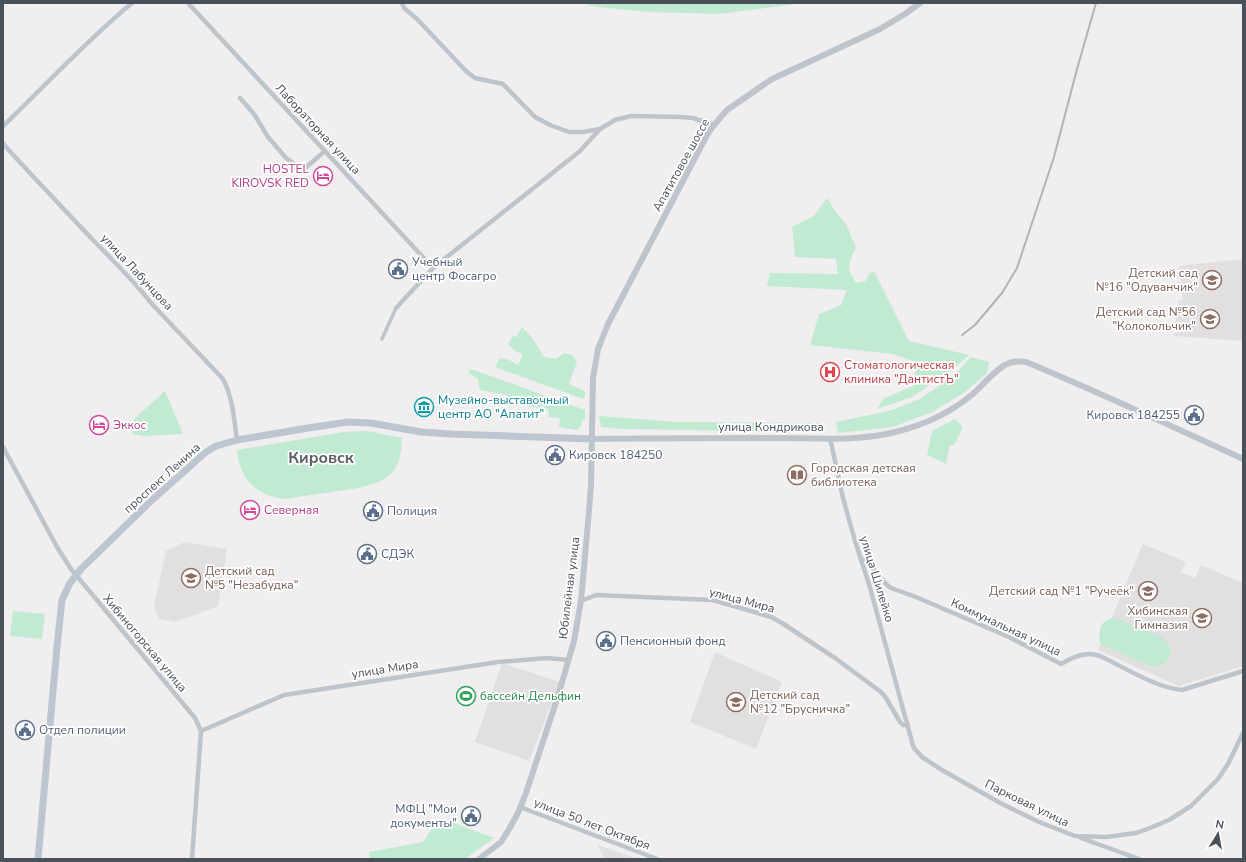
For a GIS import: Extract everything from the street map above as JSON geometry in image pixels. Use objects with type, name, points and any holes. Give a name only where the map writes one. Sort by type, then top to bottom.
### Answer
[{"type":"main road","name":"проспект Ленина","points":[[38,859],[61,608],[65,594],[75,575],[151,501],[206,452],[216,446],[234,441],[348,422],[371,423],[421,432],[592,439]]},
{"type":"street","points":[[3,126],[58,70],[109,22],[132,3]]},
{"type":"street","name":"Лабораторная улица","points":[[188,3],[433,268]]},
{"type":"street","points":[[402,3],[404,8],[417,19],[466,71],[475,78],[503,84],[535,117],[550,125],[569,132],[583,132],[600,129]]},
{"type":"street","name":"Апатитовое шоссе","points":[[592,439],[593,378],[598,349],[619,302],[714,125],[727,110],[772,79],[880,29],[920,3]]},
{"type":"street","points":[[240,98],[254,114],[268,137],[286,158],[303,170],[325,151]]},
{"type":"street","points":[[382,339],[396,308],[433,268],[580,151],[600,129],[615,120],[631,116],[693,118],[714,125]]},
{"type":"street","name":"улица Лабунцова","points":[[3,143],[47,193],[125,273],[152,304],[223,379],[233,412],[235,426],[234,441]]},
{"type":"street","name":"улица Кондрикова","points":[[592,439],[830,438],[880,436],[901,431],[926,422],[946,412],[973,394],[1004,365],[1018,361],[1026,362],[1149,415],[1243,459]]},
{"type":"street","name":"улица Шилейко","points":[[830,438],[843,498],[869,584],[908,725]]},
{"type":"street","name":"Юбилейная улица","points":[[479,859],[497,845],[508,831],[520,807],[569,660],[577,628],[581,601],[591,485],[592,439]]},
{"type":"street","name":"Хибиногорская улица","points":[[3,447],[57,547],[75,575],[195,718],[201,731]]},
{"type":"street","name":"Коммунальная улица","points":[[861,559],[869,564],[890,588],[916,597],[1009,637],[1061,664],[1082,655],[1096,655],[1143,678],[1175,690],[1182,690],[1243,671]]},
{"type":"street","name":"улица Мира","points":[[581,601],[596,595],[713,600],[771,617],[835,658],[881,692],[900,722],[903,725],[908,725]]},
{"type":"street","name":"улица Мира","points":[[201,731],[284,695],[498,662],[547,658],[569,660]]},
{"type":"street","name":"Парковая улица","points":[[908,725],[914,748],[922,757],[1002,804],[1039,822],[1075,836],[1106,837],[1136,833],[1169,820],[1191,806],[1213,785],[1228,764],[1243,734]]},
{"type":"street","points":[[192,859],[201,731]]},
{"type":"street","name":"улица 50 лет Октября","points":[[520,807],[657,859]]},
{"type":"street","points":[[1075,836],[1139,859]]},
{"type":"shaded area","points":[[1243,259],[1243,341],[1174,336],[1178,301],[1183,300],[1179,266]]},
{"type":"shaded area","name":"Детский сад №5 \"Незабудка\"","points":[[185,542],[227,549],[218,606],[176,622],[159,619],[154,606],[166,551]]},
{"type":"shaded area","name":"Хибинская Гимназия","points":[[1143,544],[1186,562],[1181,572],[1195,578],[1201,565],[1243,583],[1243,666],[1179,686],[1098,650]]},
{"type":"shaded area","name":"Детский сад №12 \"Брусничка\"","points":[[715,652],[782,682],[756,749],[690,722]]},
{"type":"shaded area","points":[[502,663],[560,682],[529,761],[475,742]]},
{"type":"shaded area","points":[[598,845],[637,859],[604,859]]},
{"type":"green space","points":[[581,3],[803,3],[720,14],[647,12],[598,7]]},
{"type":"green space","points":[[827,198],[835,211],[846,224],[856,248],[851,258],[849,269],[856,283],[866,281],[869,274],[874,271],[909,341],[969,355],[954,368],[912,397],[877,409],[883,399],[913,386],[916,362],[893,354],[810,345],[819,314],[841,305],[847,290],[767,286],[770,273],[838,274],[836,259],[795,257],[792,227],[814,216]]},
{"type":"green space","points":[[522,327],[533,339],[544,357],[556,359],[564,353],[572,355],[577,362],[569,384],[586,392],[583,399],[495,367],[500,358],[509,360],[518,365],[523,355],[514,350],[508,344],[513,336],[516,337]]},
{"type":"green space","points":[[971,357],[989,362],[987,373],[965,392],[932,412],[893,427],[838,433],[836,422],[889,411],[920,399],[955,375]]},
{"type":"green space","points":[[468,369],[585,410],[585,420],[582,420],[581,427],[576,430],[559,427],[560,418],[549,417],[548,409],[525,406],[507,395],[480,390],[478,379],[470,374]]},
{"type":"green space","points":[[165,391],[183,434],[143,436],[133,434],[131,426],[135,418]]},
{"type":"green space","points":[[599,416],[676,422],[821,423],[822,427],[818,432],[621,429],[601,427]]},
{"type":"green space","points":[[955,419],[963,427],[954,445],[950,445],[946,464],[927,455],[932,431]]},
{"type":"green space","points":[[367,431],[402,438],[400,458],[394,471],[377,483],[362,487],[285,499],[275,497],[266,494],[251,484],[245,477],[238,460],[237,450],[344,432]]},
{"type":"green space","points":[[13,611],[45,614],[42,639],[10,636]]},
{"type":"green space","points":[[1115,618],[1163,638],[1170,648],[1169,658],[1166,662],[1162,665],[1150,666],[1103,645],[1100,642],[1099,633],[1102,624],[1109,619]]},
{"type":"green space","points":[[451,822],[494,838],[465,859],[370,859],[369,852],[423,842],[436,823]]},
{"type":"railway","points":[[962,335],[975,325],[1002,293],[1017,268],[1054,157],[1096,3]]},
{"type":"place","name":"HOSTEL KIROVSK RED","points":[[323,176]]},
{"type":"place","name":"Учебный центр Фосагро","points":[[398,269]]},
{"type":"place","name":"Детский сад №16 \"Одуванчик\"","points":[[1212,280]]},
{"type":"place","name":"Детский сад №56 \"Колокольчик\"","points":[[1210,319]]},
{"type":"place","name":"Стоматологическая клиника \"ДантистЪ\"","points":[[830,372]]},
{"type":"place","name":"Музейно-выставочный центр АО \"Апатит\"","points":[[424,407]]},
{"type":"place","name":"Кировск 184255","points":[[1194,415]]},
{"type":"place","name":"Эккос","points":[[99,425]]},
{"type":"place","name":"Кировск 184250","points":[[555,455]]},
{"type":"place","name":"Городская детская библиотека","points":[[797,475]]},
{"type":"place","name":"Северная","points":[[250,510]]},
{"type":"place","name":"Полиция","points":[[373,511]]},
{"type":"place","name":"СДЭК","points":[[367,554]]},
{"type":"place","name":"Детский сад №5 \"Незабудка\"","points":[[191,578]]},
{"type":"place","name":"Детский сад №1 \"Ручеёк\"","points":[[1148,591]]},
{"type":"place","name":"Хибинская Гимназия","points":[[1202,618]]},
{"type":"place","name":"Пенсионный фонд","points":[[606,641]]},
{"type":"place","name":"бассейн Дельфин","points":[[466,696]]},
{"type":"place","name":"Детский сад №12 \"Брусничка\"","points":[[736,702]]},
{"type":"place","name":"Отдел полиции","points":[[25,730]]},
{"type":"place","name":"МФЦ \"Мои документы\"","points":[[471,816]]},
{"type":"district","name":"Кировск","points":[[321,457]]}]
